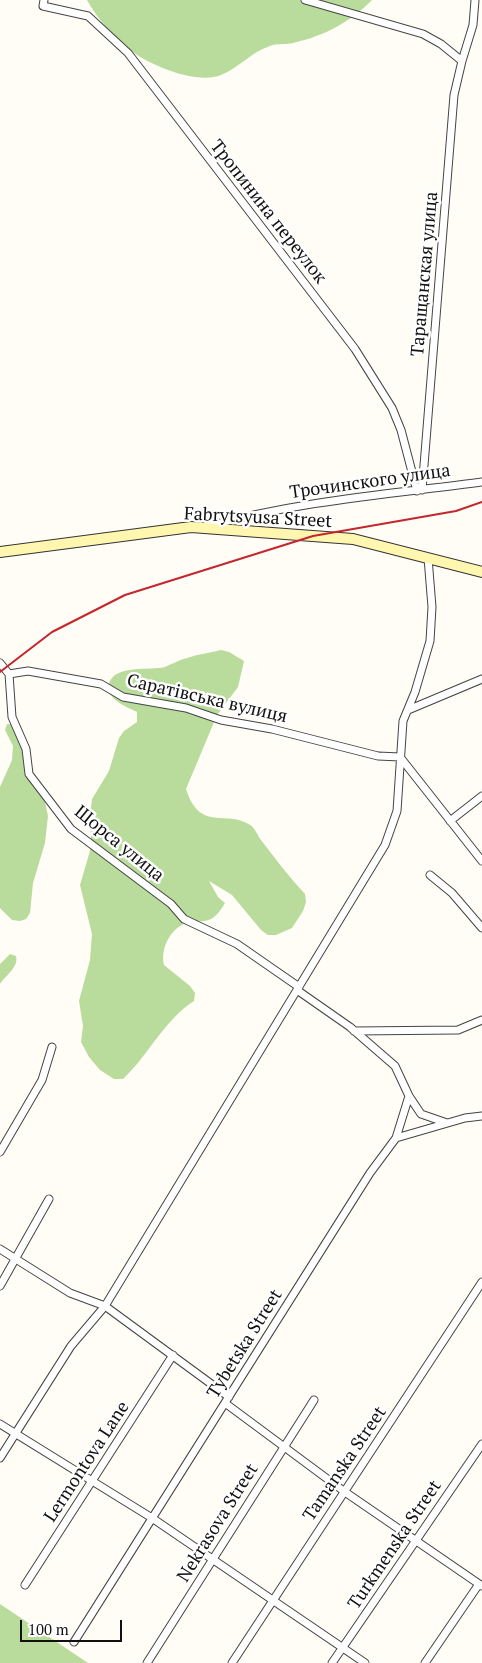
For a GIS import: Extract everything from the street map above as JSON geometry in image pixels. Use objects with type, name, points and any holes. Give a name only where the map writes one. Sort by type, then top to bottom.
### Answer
[{"type":"main road","name":"Fabrytsyusa Street","points":[[0,552],[191,527],[353,540],[482,572]]},
{"type":"street","name":"Тропинина переулок","points":[[44,0],[43,6],[88,16],[128,54],[355,349],[392,408],[401,430],[419,490]]},
{"type":"street","points":[[305,0],[423,34],[441,44],[462,62]]},
{"type":"street","name":"Таращанская улица","points":[[419,490],[454,95],[473,25],[474,0]]},
{"type":"street","name":"Трочинского улица","points":[[203,528],[249,515],[290,507],[482,482]]},
{"type":"street","points":[[0,1458],[17,1434],[33,1404],[71,1346],[105,1306],[385,845],[397,811],[403,720],[415,692],[430,641],[432,607],[428,558]]},
{"type":"street","points":[[0,663],[9,674]]},
{"type":"street","name":"Саратівська вулиця","points":[[9,674],[28,671],[101,684],[123,697],[186,708],[221,720],[272,729],[378,756],[400,757]]},
{"type":"street","name":"Щорса улица","points":[[9,674],[12,716],[26,749],[29,774],[71,830],[171,904],[184,918],[237,944],[354,1031],[395,1066],[409,1096],[421,1114],[447,1123]]},
{"type":"street","points":[[408,710],[482,679]]},
{"type":"street","points":[[400,757],[482,861]]},
{"type":"street","points":[[450,821],[482,796]]},
{"type":"street","points":[[430,875],[452,893],[482,928]]},
{"type":"street","points":[[354,1031],[458,1030],[482,1020]]},
{"type":"street","points":[[0,1152],[42,1080],[52,1048]]},
{"type":"street","name":"Tybetska Street","points":[[74,1642],[370,1173],[396,1138],[409,1096]]},
{"type":"street","points":[[396,1138],[447,1123],[482,1116]]},
{"type":"street","points":[[0,1286],[49,1199]]},
{"type":"street","points":[[0,1249],[70,1293],[105,1306],[173,1355],[284,1448],[344,1492],[481,1585],[424,1663]]},
{"type":"street","name":"Tamanska Street","points":[[232,1663],[482,1282]]},
{"type":"street","name":"Lermontova Lane","points":[[25,1585],[173,1355]]},
{"type":"street","name":"Nekrasova Street","points":[[147,1663],[314,1400]]},
{"type":"street","points":[[0,1424],[152,1518],[365,1663]]},
{"type":"street","name":"Turkmenska Street","points":[[332,1663],[482,1444]]},
{"type":"green space","points":[[87,0],[372,0],[336,28],[315,37],[293,43],[270,46],[221,75],[199,77],[173,72],[137,55],[111,33]]},
{"type":"green space","points":[[221,650],[229,652],[244,661],[238,687],[217,715],[186,789],[192,803],[206,816],[232,819],[252,826],[282,867],[305,894],[306,902],[303,911],[292,928],[276,935],[268,935],[261,930],[232,895],[209,881],[218,897],[225,903],[224,905],[213,918],[205,921],[190,922],[177,928],[165,945],[163,958],[164,965],[190,986],[195,993],[194,1001],[174,1018],[123,1079],[114,1079],[100,1070],[89,1057],[81,1042],[83,1026],[79,1001],[90,960],[92,934],[80,885],[90,851],[91,834],[89,825],[92,799],[109,771],[119,738],[124,731],[137,722],[137,712],[113,698],[110,694],[109,684],[118,673],[165,667],[191,657]]},
{"type":"green space","points":[[7,724],[11,724],[22,749],[25,775],[45,802],[48,816],[45,843],[33,883],[30,913],[26,919],[20,921],[12,920],[0,908],[0,787],[12,760],[13,746],[5,730]]},
{"type":"green space","points":[[10,954],[16,956],[16,964],[0,984],[0,964]]},
{"type":"green space","points":[[0,1604],[88,1663],[0,1663]]},
{"type":"railway","points":[[0,672],[52,632],[125,595],[313,536],[456,511],[482,502]]}]
